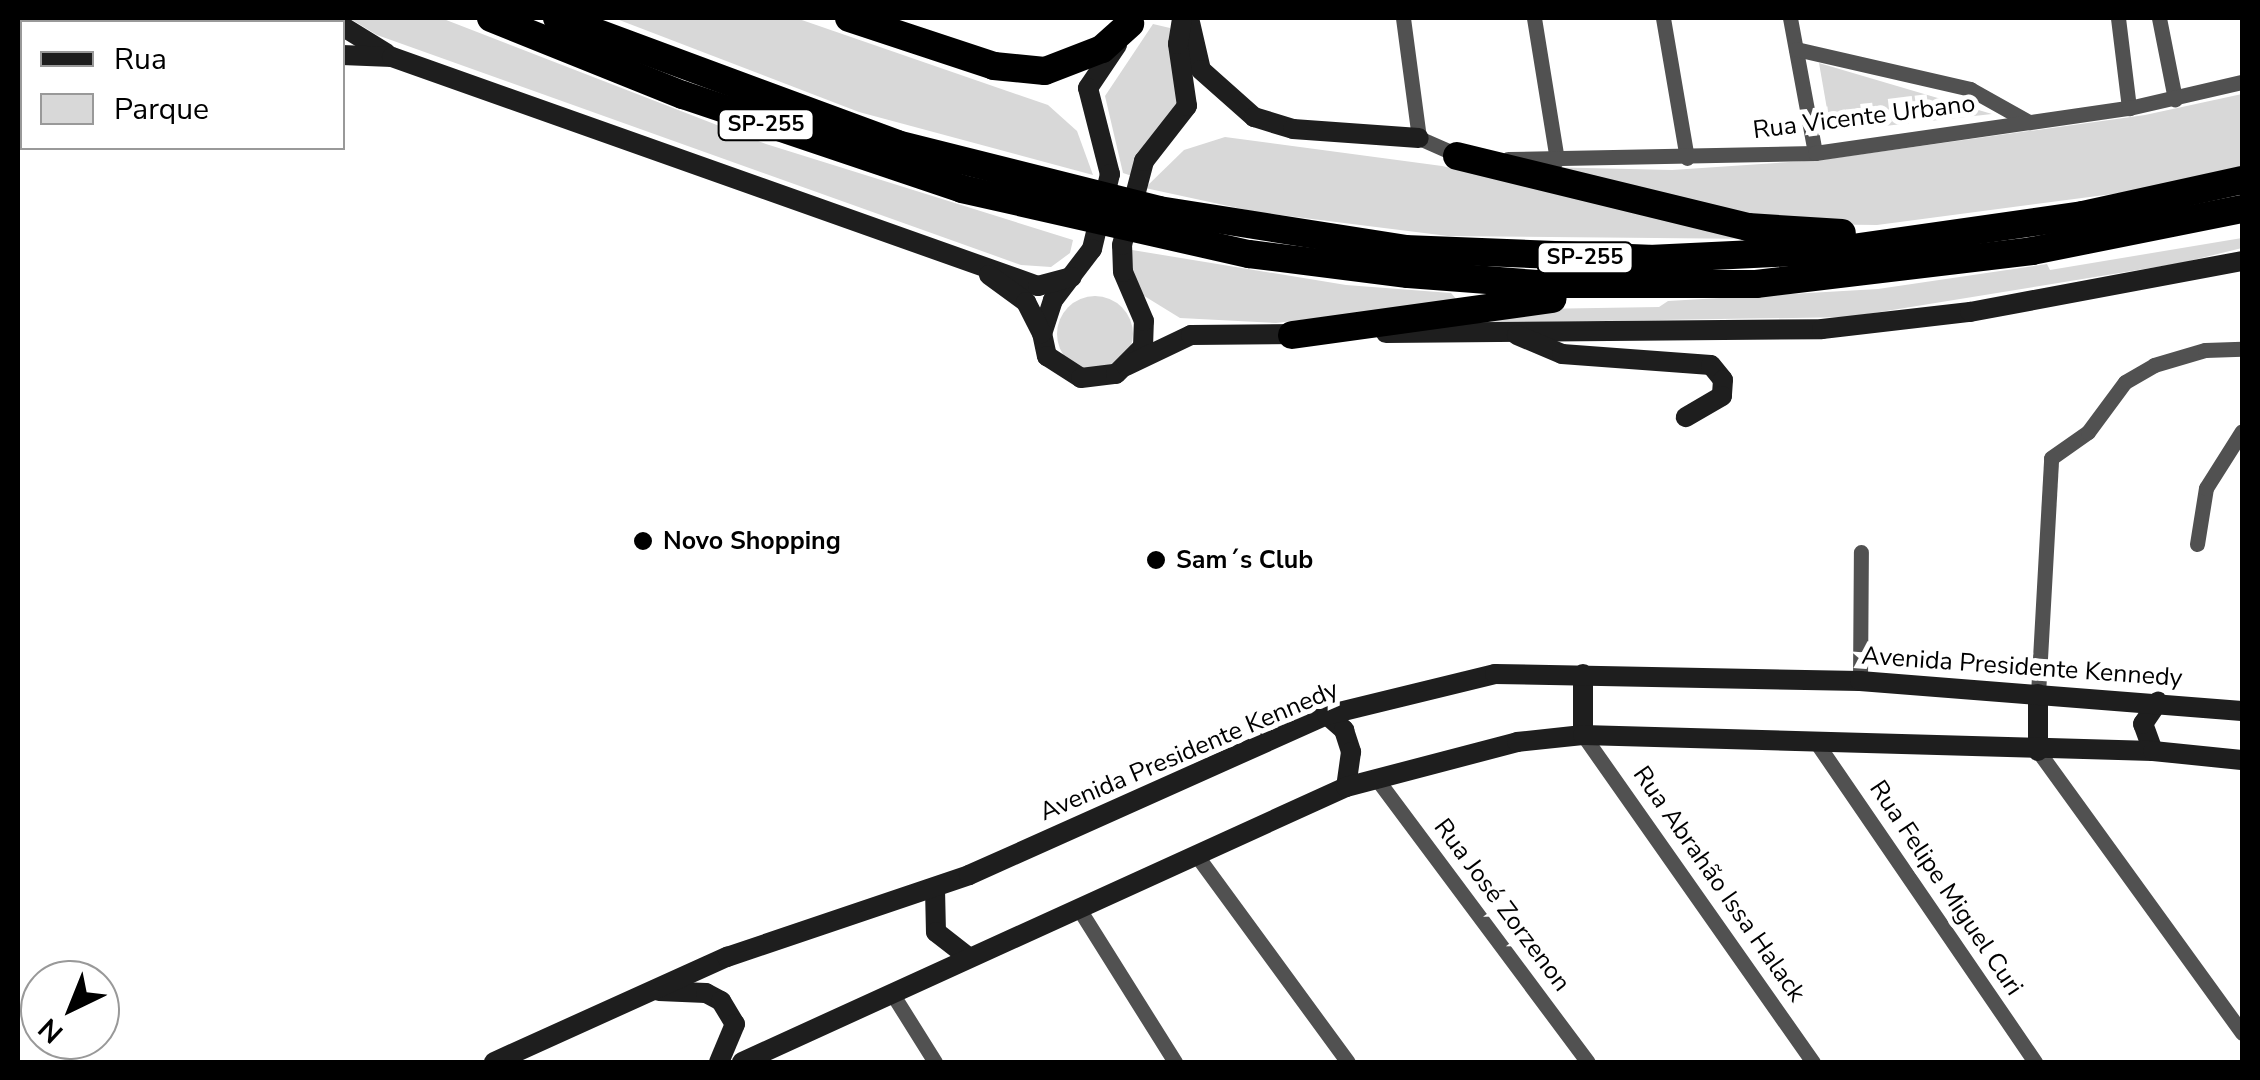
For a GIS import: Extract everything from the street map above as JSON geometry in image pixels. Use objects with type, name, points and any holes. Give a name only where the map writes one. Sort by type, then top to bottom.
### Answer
[{"type":"highway","name":"SP-255","points":[[490,18],[781,130],[1154,222],[1426,276],[1597,285],[1756,284],[2032,251],[2242,209]]},
{"type":"highway","name":"SP-255","points":[[557,18],[1054,198]]},
{"type":"highway","points":[[849,18],[994,66],[1045,72],[1102,48],[1132,21]]},
{"type":"highway","points":[[1456,156],[1781,232],[2013,227]]},
{"type":"highway","name":"SP-255","points":[[1154,222],[1405,249],[1630,258],[1838,250],[2013,227],[2242,180]]},
{"type":"highway","points":[[2032,251],[2125,246],[2242,227]]},
{"type":"highway","points":[[1292,334],[1492,304],[1756,284]]},
{"type":"main road","points":[[1186,18],[1200,70],[1254,117],[1293,129],[1419,138]]},
{"type":"main road","points":[[1126,366],[1138,357],[1145,334],[1124,272],[1122,245],[1144,161],[1187,106],[1178,44],[1186,18]]},
{"type":"main road","points":[[1042,333],[1053,300],[1092,249],[1110,174],[1088,88],[1132,21]]},
{"type":"main road","points":[[345,27],[392,57],[1038,286],[1072,277]]},
{"type":"main road","points":[[345,55],[392,57]]},
{"type":"main road","points":[[967,260],[1026,302],[1042,333],[1048,356],[1070,375],[1098,379],[1191,336],[1822,329],[1970,312],[2242,261]]},
{"type":"main road","points":[[1506,330],[1562,354],[1711,364],[1723,380],[1722,396],[1686,416]]},
{"type":"main road","name":"Avenida Presidente Kennedy","points":[[494,1062],[748,949],[935,888],[1327,715],[1495,674],[1860,681],[2242,711]]},
{"type":"main road","points":[[1583,674],[1583,735]]},
{"type":"main road","points":[[2038,694],[2038,751]]},
{"type":"main road","points":[[2153,750],[2143,724],[2158,702]]},
{"type":"main road","points":[[1327,715],[1344,730],[1351,752],[1346,786]]},
{"type":"main road","points":[[742,1062],[1346,786],[1517,742],[1583,735],[2038,751],[2153,750],[2242,760]]},
{"type":"main road","points":[[935,888],[936,932],[968,958]]},
{"type":"main road","points":[[656,990],[706,993],[721,1001],[735,1024],[718,1062]]},
{"type":"street","points":[[1403,18],[1419,138],[1456,156]]},
{"type":"street","points":[[1534,18],[1557,160]]},
{"type":"street","points":[[1663,18],[1687,158]]},
{"type":"street","points":[[1790,18],[1815,153]]},
{"type":"street","points":[[2118,18],[2129,108]]},
{"type":"street","points":[[2159,18],[2175,99]]},
{"type":"street","points":[[1796,49],[1970,89],[2029,122]]},
{"type":"street","name":"Rua Vicente Urbano","points":[[1456,156],[1557,160],[1815,153],[2129,108],[2242,82]]},
{"type":"street","points":[[2038,694],[2051,458],[2088,432],[2124,382],[2154,365],[2205,350],[2242,349]]},
{"type":"street","points":[[2197,544],[2206,488],[2242,431]]},
{"type":"street","points":[[1860,681],[1862,552]]},
{"type":"street","name":"Rua Abrahão Issa Halack","points":[[1583,735],[1814,1062]]},
{"type":"street","name":"Rua Felipe Miguel Curi","points":[[1816,742],[2035,1062]]},
{"type":"street","points":[[2038,751],[2242,1034]]},
{"type":"street","name":"Rua José Zorzenon","points":[[1376,778],[1588,1062]]},
{"type":"street","points":[[1197,856],[1348,1062]]},
{"type":"street","points":[[1079,909],[1175,1062]]},
{"type":"street","points":[[893,995],[935,1062]]},
{"type":"green space","points":[[349,18],[441,18],[766,144],[1073,240],[1070,253],[1051,267],[1021,265],[377,35]]},
{"type":"green space","points":[[614,18],[796,18],[1048,105],[1077,131],[1093,175],[859,112]]},
{"type":"green space","points":[[1153,24],[1170,28],[1178,108],[1132,176],[1123,173],[1105,96]]},
{"type":"green space","points":[[1819,63],[1992,114],[1831,132]]},
{"type":"green space","points":[[2242,94],[2242,166],[2128,192],[1877,225],[1794,224],[1543,167],[1672,170],[1820,160],[2145,115]]},
{"type":"green space","points":[[1225,137],[1442,166],[1761,239],[1448,236],[1256,212],[1145,188],[1184,150]]},
{"type":"green space","points":[[2242,238],[2242,248],[2181,263],[1849,317],[1408,324],[1535,309],[1659,307],[1668,301],[1878,289],[2047,264],[2050,270]]},
{"type":"green space","points":[[1126,249],[1346,285],[1451,293],[1458,301],[1276,323],[1180,318],[1141,294],[1131,279]]},
{"type":"green space","points":[[1095,296],[1122,307],[1133,334],[1122,361],[1095,372],[1068,361],[1057,334],[1068,307]]},
{"type":"place","name":"Novo Shopping","points":[[643,541]]},
{"type":"place","name":"Sam´s Club","points":[[1156,560]]}]
